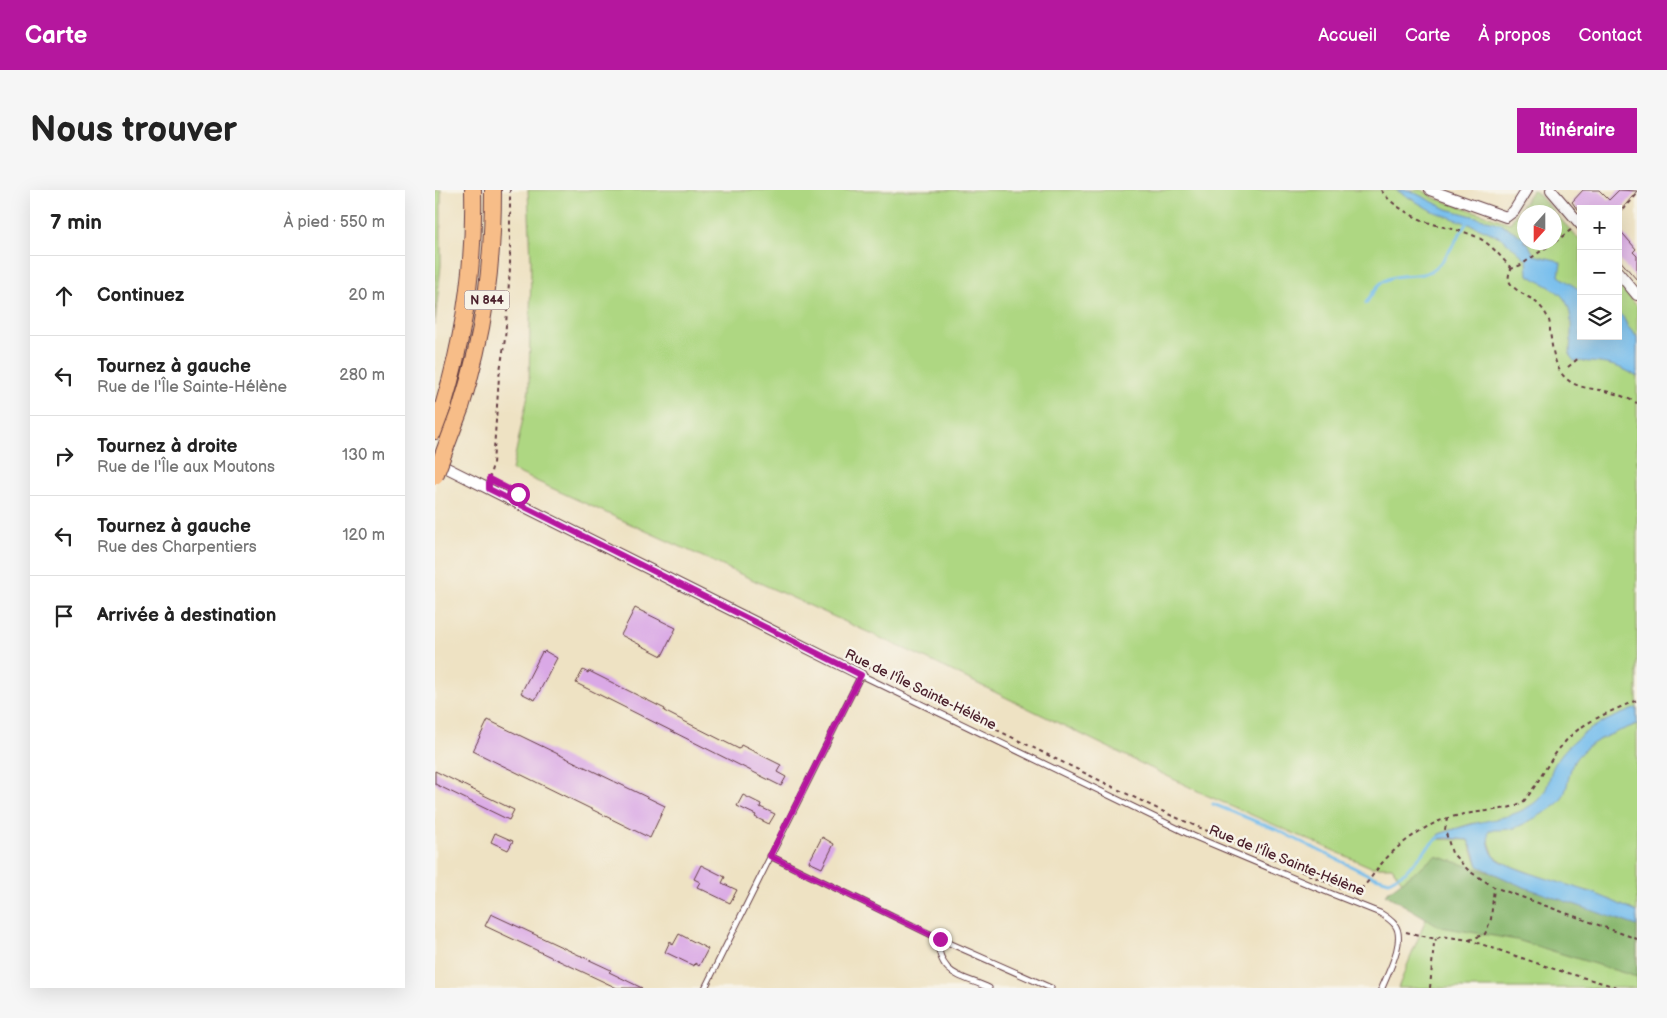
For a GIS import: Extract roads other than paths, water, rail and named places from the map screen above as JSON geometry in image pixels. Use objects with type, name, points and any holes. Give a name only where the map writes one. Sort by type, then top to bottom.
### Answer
[{"type":"highway","name":"N 844","points":[[435,476],[453,404],[455,368],[467,302],[473,244],[473,190]]},
{"type":"highway","name":"N 844","points":[[435,431],[453,404],[476,356],[487,298],[493,190]]},
{"type":"street","points":[[1431,190],[1506,217],[1514,211],[1527,190]]},
{"type":"street","points":[[1551,190],[1577,220]]},
{"type":"street","points":[[1622,277],[1637,295]]},
{"type":"street","name":"Rue de l'Île Sainte-Hélène","points":[[435,462],[489,484],[864,670]]},
{"type":"lane","points":[[705,988],[864,670]]},
{"type":"lane","name":"Rue de l'Île Sainte-Hélène","points":[[864,670],[1193,836],[1380,913],[1396,927],[1398,938],[1396,953],[1382,988]]},
{"type":"lane","points":[[770,856],[937,937],[1051,988]]},
{"type":"lane","points":[[937,937],[938,950],[945,966],[954,973],[989,988]]},
{"type":"water","points":[[1396,190],[1409,190],[1447,209],[1502,224],[1517,234],[1517,250],[1532,250],[1534,255],[1561,263],[1559,276],[1577,288],[1577,340],[1622,340],[1622,316],[1628,327],[1637,337],[1637,377],[1615,366],[1574,361],[1570,356],[1571,324],[1569,308],[1561,295],[1528,275],[1527,260],[1502,238],[1432,211]]},
{"type":"water","points":[[1637,708],[1637,724],[1597,741],[1577,757],[1564,795],[1558,803],[1539,816],[1515,828],[1489,830],[1488,836],[1492,853],[1500,861],[1523,871],[1593,893],[1637,912],[1637,926],[1521,886],[1478,866],[1468,840],[1436,839],[1439,834],[1513,814],[1533,804],[1546,789],[1556,762],[1572,743],[1603,722]]},
{"type":"waterway","points":[[1366,303],[1377,287],[1386,280],[1397,276],[1420,275],[1436,267],[1447,255],[1468,221]]},
{"type":"waterway","points":[[1213,804],[1275,829],[1369,875],[1389,881],[1405,872],[1439,838]]}]
